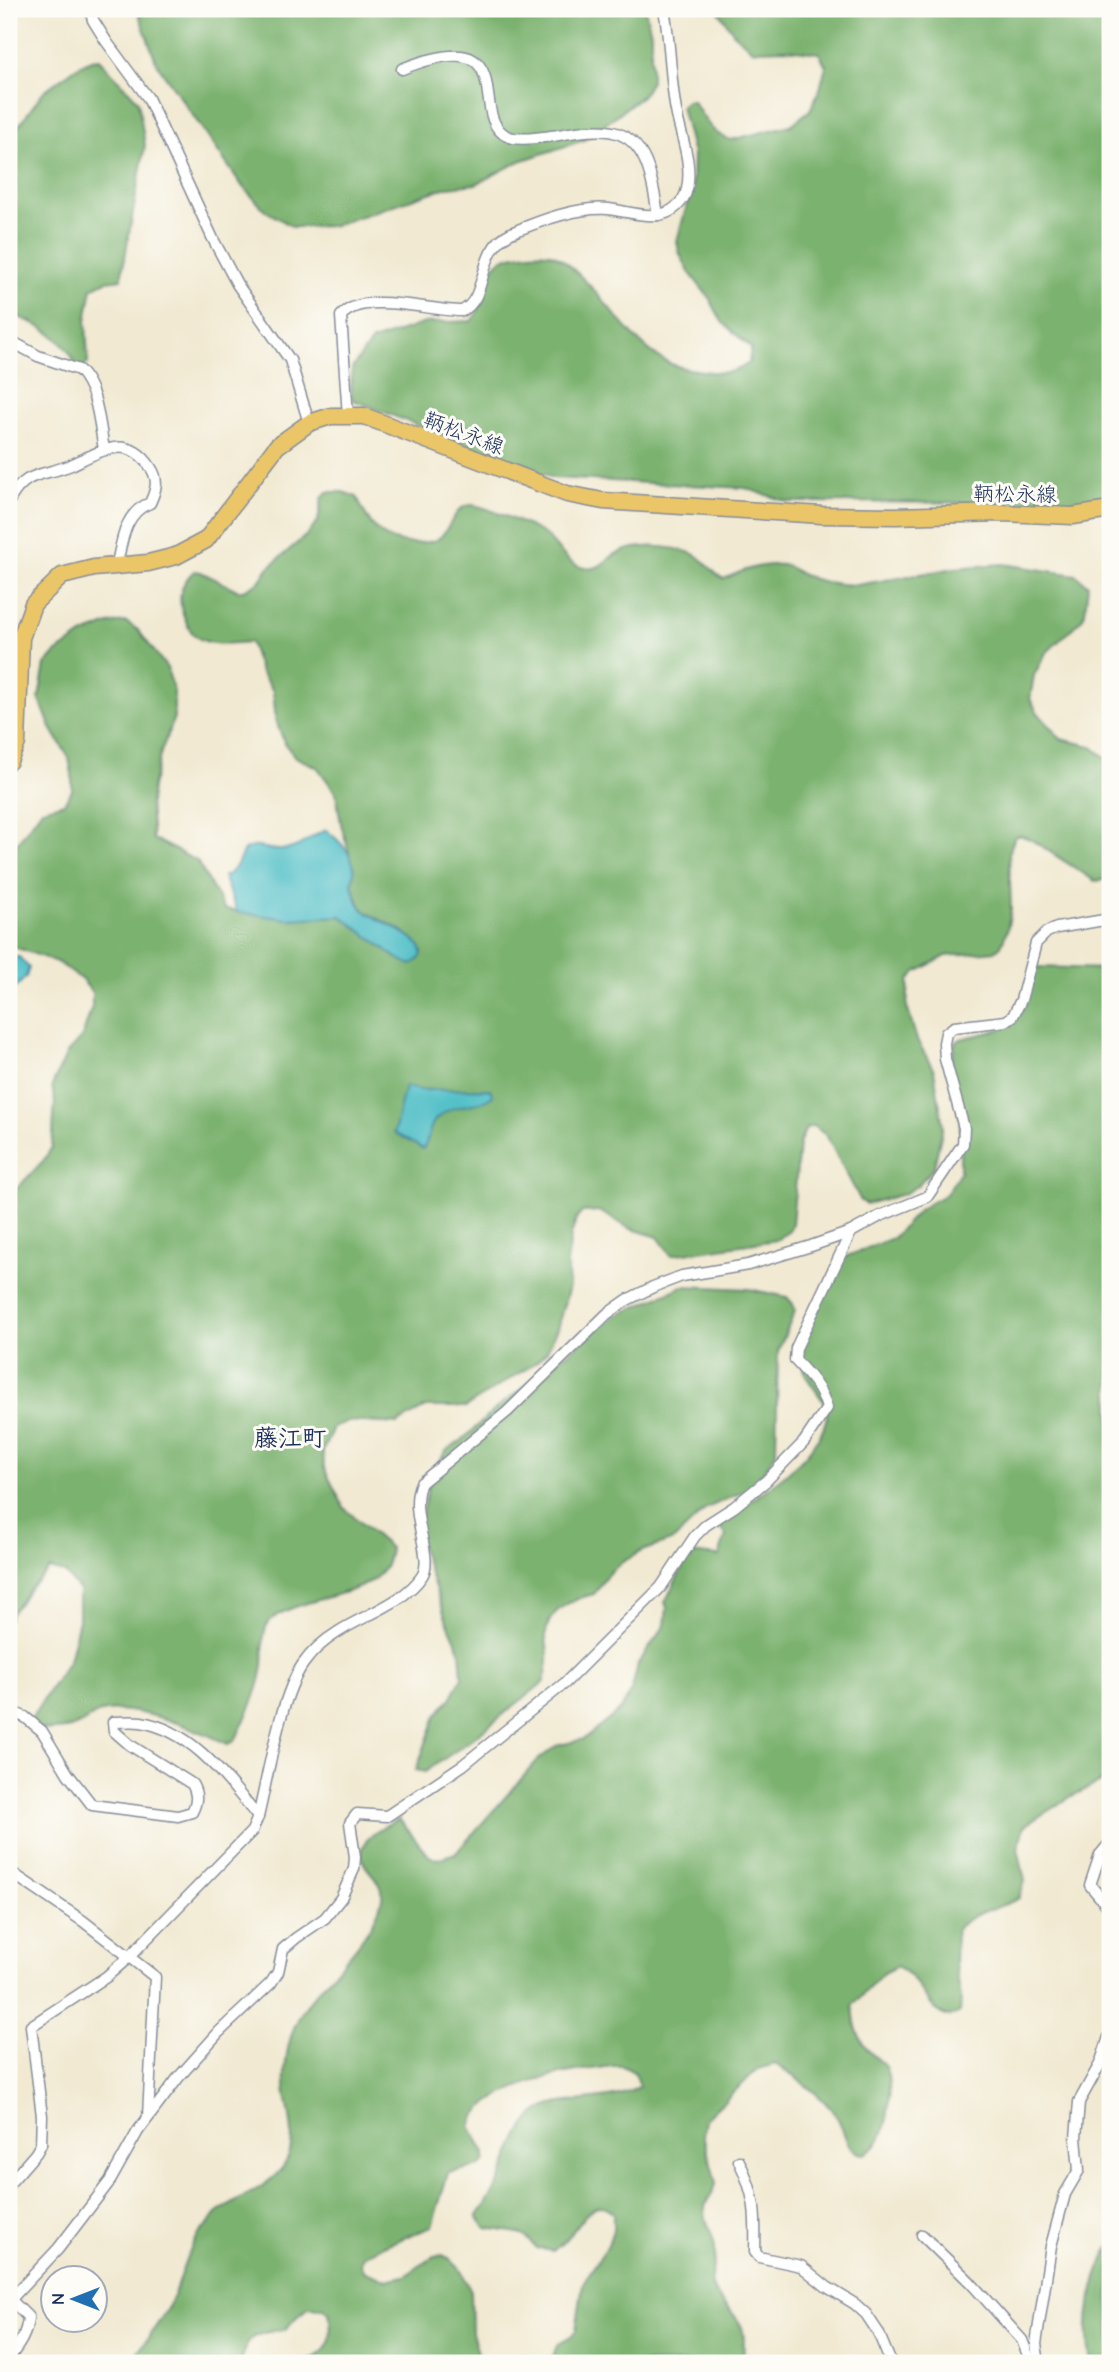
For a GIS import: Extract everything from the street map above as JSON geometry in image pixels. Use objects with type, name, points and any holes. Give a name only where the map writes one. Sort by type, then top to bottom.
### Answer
[{"type":"main road","name":"鞆松永線","points":[[9,761],[17,743],[21,638],[33,604],[62,576],[176,556],[206,540],[277,446],[309,423],[331,416],[363,416],[567,494],[603,501],[821,515],[1001,513],[1073,516],[1110,510]]},
{"type":"street","points":[[90,9],[93,20],[106,41],[148,98],[212,239],[237,284],[290,360],[309,423]]},
{"type":"street","points":[[348,416],[341,316],[353,305],[380,302],[462,311],[474,302],[487,258],[495,245],[508,234],[549,219],[584,211],[607,209],[658,215],[677,208],[687,190],[688,155],[674,100],[669,34],[664,9]]},
{"type":"street","points":[[402,69],[446,57],[469,58],[481,66],[485,73],[489,102],[498,130],[508,137],[523,139],[600,131],[614,132],[630,141],[642,155],[652,175],[658,215]]},
{"type":"street","points":[[9,340],[38,356],[79,370],[83,374],[92,388],[104,449]]},
{"type":"street","points":[[9,501],[18,485],[30,477],[73,464],[104,449],[133,450],[147,462],[156,475],[156,491],[150,503],[138,507],[131,516],[117,565]]},
{"type":"street","points":[[9,2184],[41,2144],[41,2116],[31,2026],[97,1983],[129,1956],[252,1831],[258,1817],[284,1712],[301,1666],[327,1639],[404,1594],[424,1573],[425,1557],[417,1516],[417,1492],[421,1483],[507,1412],[607,1314],[627,1300],[682,1276],[748,1265],[851,1232],[880,1216],[927,1197],[963,1144],[964,1128],[945,1059],[946,1034],[954,1027],[1006,1021],[1013,1016],[1021,1000],[1036,943],[1048,932],[1110,919]]},
{"type":"street","points":[[9,2358],[21,2343],[28,2317],[10,2300],[58,2249],[103,2191],[148,2117],[219,2032],[271,1983],[278,1972],[284,1949],[325,1918],[341,1898],[354,1869],[351,1823],[353,1817],[357,1814],[387,1816],[463,1765],[565,1683],[661,1587],[695,1536],[766,1481],[804,1442],[827,1408],[825,1398],[813,1380],[795,1360],[796,1348],[851,1232]]},
{"type":"street","points":[[9,1711],[25,1717],[42,1731],[68,1774],[92,1805],[178,1816],[192,1812],[196,1806],[196,1792],[192,1784],[130,1745],[114,1731],[113,1722],[140,1722],[178,1735],[198,1748],[258,1817]]},
{"type":"street","points":[[1110,1843],[1100,1855],[1090,1885],[1110,1909]]},
{"type":"street","points":[[9,1871],[83,1921],[155,1978],[148,2117]]},
{"type":"street","points":[[1039,2363],[1036,2344],[1051,2246],[1065,2194],[1079,2170],[1076,2138],[1079,2102],[1100,2064],[1110,2034]]},
{"type":"street","points":[[739,2161],[753,2193],[756,2214],[755,2252],[759,2257],[801,2266],[827,2287],[855,2304],[866,2314],[878,2332],[891,2363]]},
{"type":"street","points":[[922,2235],[970,2282],[1022,2340],[1031,2363]]},
{"type":"green space","points":[[137,9],[645,9],[651,33],[651,81],[643,95],[584,140],[520,161],[476,184],[447,187],[332,226],[293,227],[266,211],[243,187],[157,64]]},
{"type":"green space","points":[[717,9],[1110,9],[1110,496],[1104,500],[1054,503],[788,502],[745,488],[553,478],[353,400],[352,368],[372,341],[425,323],[471,321],[479,308],[488,277],[497,263],[502,259],[528,253],[549,253],[564,260],[642,344],[667,362],[689,369],[722,373],[737,370],[749,363],[751,348],[722,322],[679,252],[677,241],[692,186],[693,154],[681,106],[686,101],[693,101],[713,130],[731,140],[791,125],[810,110],[820,89],[826,66],[819,53],[787,49],[753,50],[735,35]]},
{"type":"green space","points":[[99,59],[138,101],[145,145],[121,279],[106,281],[92,288],[86,321],[88,363],[78,370],[67,350],[51,334],[31,322],[9,314],[9,139],[44,91],[77,67]]},
{"type":"green space","points":[[327,492],[343,492],[357,497],[366,516],[377,530],[392,540],[402,542],[423,543],[436,540],[461,509],[465,506],[477,506],[540,532],[567,559],[585,568],[599,566],[626,550],[654,547],[673,548],[696,555],[724,579],[767,565],[786,566],[816,580],[850,585],[955,568],[1003,564],[1076,575],[1088,585],[1085,612],[1082,619],[1046,653],[1034,675],[1030,699],[1038,713],[1061,739],[1091,746],[1110,761],[1110,879],[1095,881],[1030,839],[1015,836],[1009,853],[1011,909],[1001,946],[995,951],[946,956],[916,972],[909,981],[907,1007],[917,1040],[934,1070],[943,1126],[934,1167],[918,1185],[904,1194],[867,1204],[861,1201],[826,1135],[813,1126],[806,1128],[799,1144],[792,1224],[789,1231],[776,1240],[671,1255],[658,1237],[629,1228],[599,1211],[582,1212],[571,1235],[567,1263],[569,1287],[557,1329],[547,1351],[535,1363],[466,1407],[426,1407],[397,1424],[348,1421],[333,1427],[323,1451],[324,1468],[344,1508],[390,1548],[387,1562],[375,1579],[362,1586],[285,1611],[272,1619],[265,1629],[259,1685],[235,1741],[228,1744],[164,1719],[128,1711],[99,1713],[69,1728],[33,1728],[31,1720],[34,1714],[69,1660],[79,1620],[79,1590],[65,1573],[49,1569],[31,1587],[9,1620],[9,1197],[44,1160],[52,1147],[55,1102],[52,1086],[67,1053],[82,1037],[92,1007],[92,992],[82,980],[57,962],[9,945],[9,854],[42,809],[64,803],[72,790],[69,758],[51,728],[39,698],[45,665],[56,653],[82,635],[109,624],[126,622],[138,630],[167,668],[174,692],[174,717],[152,787],[150,803],[153,839],[197,861],[224,909],[288,919],[341,916],[397,958],[420,947],[403,931],[367,913],[361,907],[352,885],[354,870],[341,824],[336,793],[317,767],[295,757],[285,744],[276,721],[273,691],[260,671],[250,642],[218,643],[200,639],[189,629],[181,607],[182,588],[194,571],[237,590],[244,590],[259,582],[268,568],[309,533],[318,521],[322,498]]},
{"type":"green space","points":[[1036,967],[1110,969],[1110,1764],[1101,1782],[1072,1796],[1024,1826],[1018,1848],[1025,1881],[1019,1898],[977,1915],[956,1930],[955,1965],[961,1997],[960,2013],[945,2016],[938,2012],[911,1977],[897,1966],[883,1973],[853,2005],[860,2038],[884,2065],[889,2083],[885,2127],[875,2147],[864,2154],[853,2150],[837,2117],[824,2101],[775,2064],[758,2069],[705,2119],[703,2135],[716,2183],[705,2207],[715,2248],[712,2286],[718,2298],[741,2325],[744,2339],[743,2363],[551,2363],[557,2345],[571,2337],[576,2330],[583,2283],[608,2245],[613,2230],[613,2213],[606,2207],[594,2208],[553,2251],[536,2248],[519,2233],[486,2228],[477,2217],[500,2181],[522,2130],[536,2113],[545,2107],[615,2096],[640,2086],[635,2073],[615,2066],[546,2078],[526,2084],[491,2101],[478,2113],[470,2126],[485,2153],[485,2161],[479,2166],[448,2173],[432,2226],[362,2257],[361,2265],[365,2272],[386,2280],[405,2276],[434,2256],[449,2258],[460,2269],[471,2291],[472,2333],[481,2363],[303,2363],[324,2350],[331,2331],[329,2312],[323,2308],[308,2307],[284,2330],[260,2334],[249,2341],[240,2363],[130,2363],[167,2309],[186,2258],[200,2233],[218,2213],[273,2178],[286,2162],[292,2137],[285,2081],[291,2036],[306,2006],[362,1939],[376,1917],[381,1903],[381,1886],[364,1863],[362,1855],[366,1841],[378,1830],[399,1819],[429,1856],[436,1859],[456,1853],[537,1761],[556,1746],[584,1739],[621,1710],[632,1689],[638,1664],[665,1625],[665,1602],[690,1553],[719,1556],[726,1535],[718,1524],[798,1463],[821,1432],[827,1410],[807,1378],[802,1358],[802,1343],[812,1313],[842,1258],[893,1238],[920,1209],[946,1194],[960,1172],[960,1119],[950,1066],[955,1043],[1011,1023],[1026,1000]]},
{"type":"green space","points":[[683,1286],[749,1289],[787,1297],[793,1304],[795,1311],[778,1351],[776,1453],[753,1487],[707,1508],[674,1540],[642,1551],[621,1563],[608,1574],[594,1594],[571,1602],[557,1611],[548,1624],[546,1633],[548,1661],[544,1682],[467,1743],[425,1772],[416,1770],[436,1716],[452,1697],[462,1677],[460,1650],[419,1542],[419,1524],[433,1470],[447,1450],[615,1316]]},
{"type":"green space","points":[[1110,2245],[1110,2363],[1091,2363],[1088,2347],[1090,2302]]},
{"type":"water","points":[[326,830],[350,856],[354,870],[353,887],[362,909],[404,933],[421,949],[421,957],[411,965],[397,958],[341,916],[288,919],[237,912],[223,876],[227,876],[237,865],[244,850],[253,847],[287,849]]},
{"type":"water","points":[[9,957],[19,957],[29,968],[26,977],[9,994]]},
{"type":"water","points":[[405,1086],[419,1090],[490,1089],[493,1096],[443,1113],[433,1122],[423,1149],[394,1133]]},
{"type":"district","name":"藤江町","points":[[290,1438]]}]
